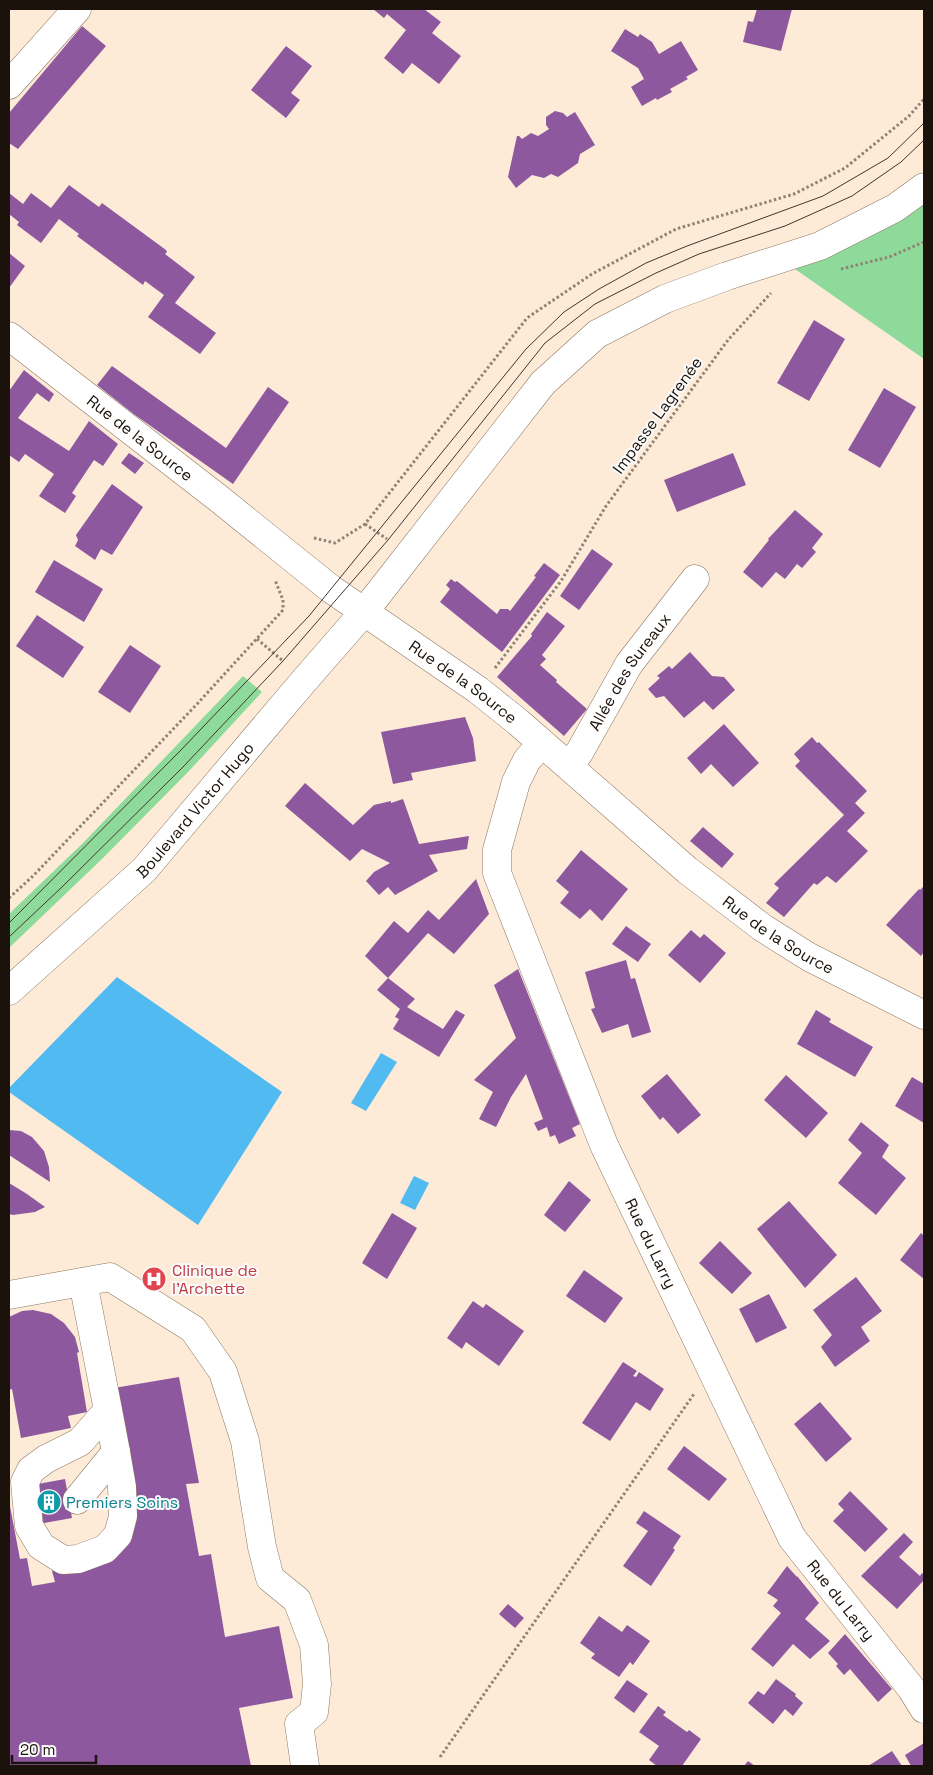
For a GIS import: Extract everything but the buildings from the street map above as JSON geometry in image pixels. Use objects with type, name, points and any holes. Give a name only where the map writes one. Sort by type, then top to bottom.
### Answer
[{"type":"main road","points":[[9,85],[77,9]]},
{"type":"main road","name":"Boulevard Victor Hugo","points":[[9,991],[144,870],[364,612],[543,383],[597,334],[665,299],[727,276],[820,246],[895,208],[924,187]]},
{"type":"main road","name":"Rue de la Source","points":[[9,336],[218,498],[330,589],[478,690],[568,765],[687,870],[763,928],[809,957],[924,1016]]},
{"type":"main road","name":"Allée des Sureaux","points":[[568,765],[579,753],[629,664],[695,579]]},
{"type":"main road","name":"Rue du Larry","points":[[542,743],[527,760],[516,782],[498,850],[497,873],[604,1145],[792,1538],[912,1688],[924,1709]]},
{"type":"main road","points":[[9,1295],[110,1277],[193,1329],[223,1372],[245,1441],[262,1547],[270,1578],[297,1600],[314,1646],[317,1684],[314,1712],[299,1724],[305,1766]]},
{"type":"main road","points":[[83,1282],[108,1410],[116,1452],[122,1487],[123,1516],[118,1535],[105,1549],[78,1559],[63,1560],[41,1546],[29,1526],[25,1482],[31,1470],[46,1459],[80,1442],[108,1410]]},
{"type":"main road","points":[[76,1500],[116,1452]]},
{"type":"path","points":[[834,271],[889,257],[924,242]]},
{"type":"path","name":"Impasse Lagrenée","points":[[478,690],[561,581],[606,506],[728,340],[770,293],[779,290]]},
{"type":"path","points":[[9,898],[40,869],[198,704],[283,610],[283,600],[274,579]]},
{"type":"path","points":[[257,639],[283,661]]},
{"type":"path","points":[[440,1757],[711,1369]]},
{"type":"green space","points":[[924,204],[924,359],[792,267],[864,240]]},
{"type":"green space","points":[[243,676],[262,692],[189,771],[102,859],[9,948],[9,914],[83,843]]},
{"type":"water","points":[[117,977],[282,1092],[198,1225],[9,1092],[9,1088]]},
{"type":"water","points":[[381,1053],[397,1062],[366,1111],[351,1103]]},
{"type":"water","points":[[414,1176],[429,1183],[415,1210],[400,1203]]},
{"type":"tram line","points":[[9,923],[181,750],[309,616],[526,349],[564,312],[599,289],[646,263],[823,196],[888,158],[924,123]]},
{"type":"tram line","points":[[9,937],[183,767],[283,661],[388,540],[545,343],[595,304],[656,273],[699,254],[785,226],[852,196],[901,162],[924,140]]},
{"type":"place","name":"Clinique de l'Archette","points":[[154,1279]]},
{"type":"place","name":"Premiers Soins","points":[[49,1502]]}]
